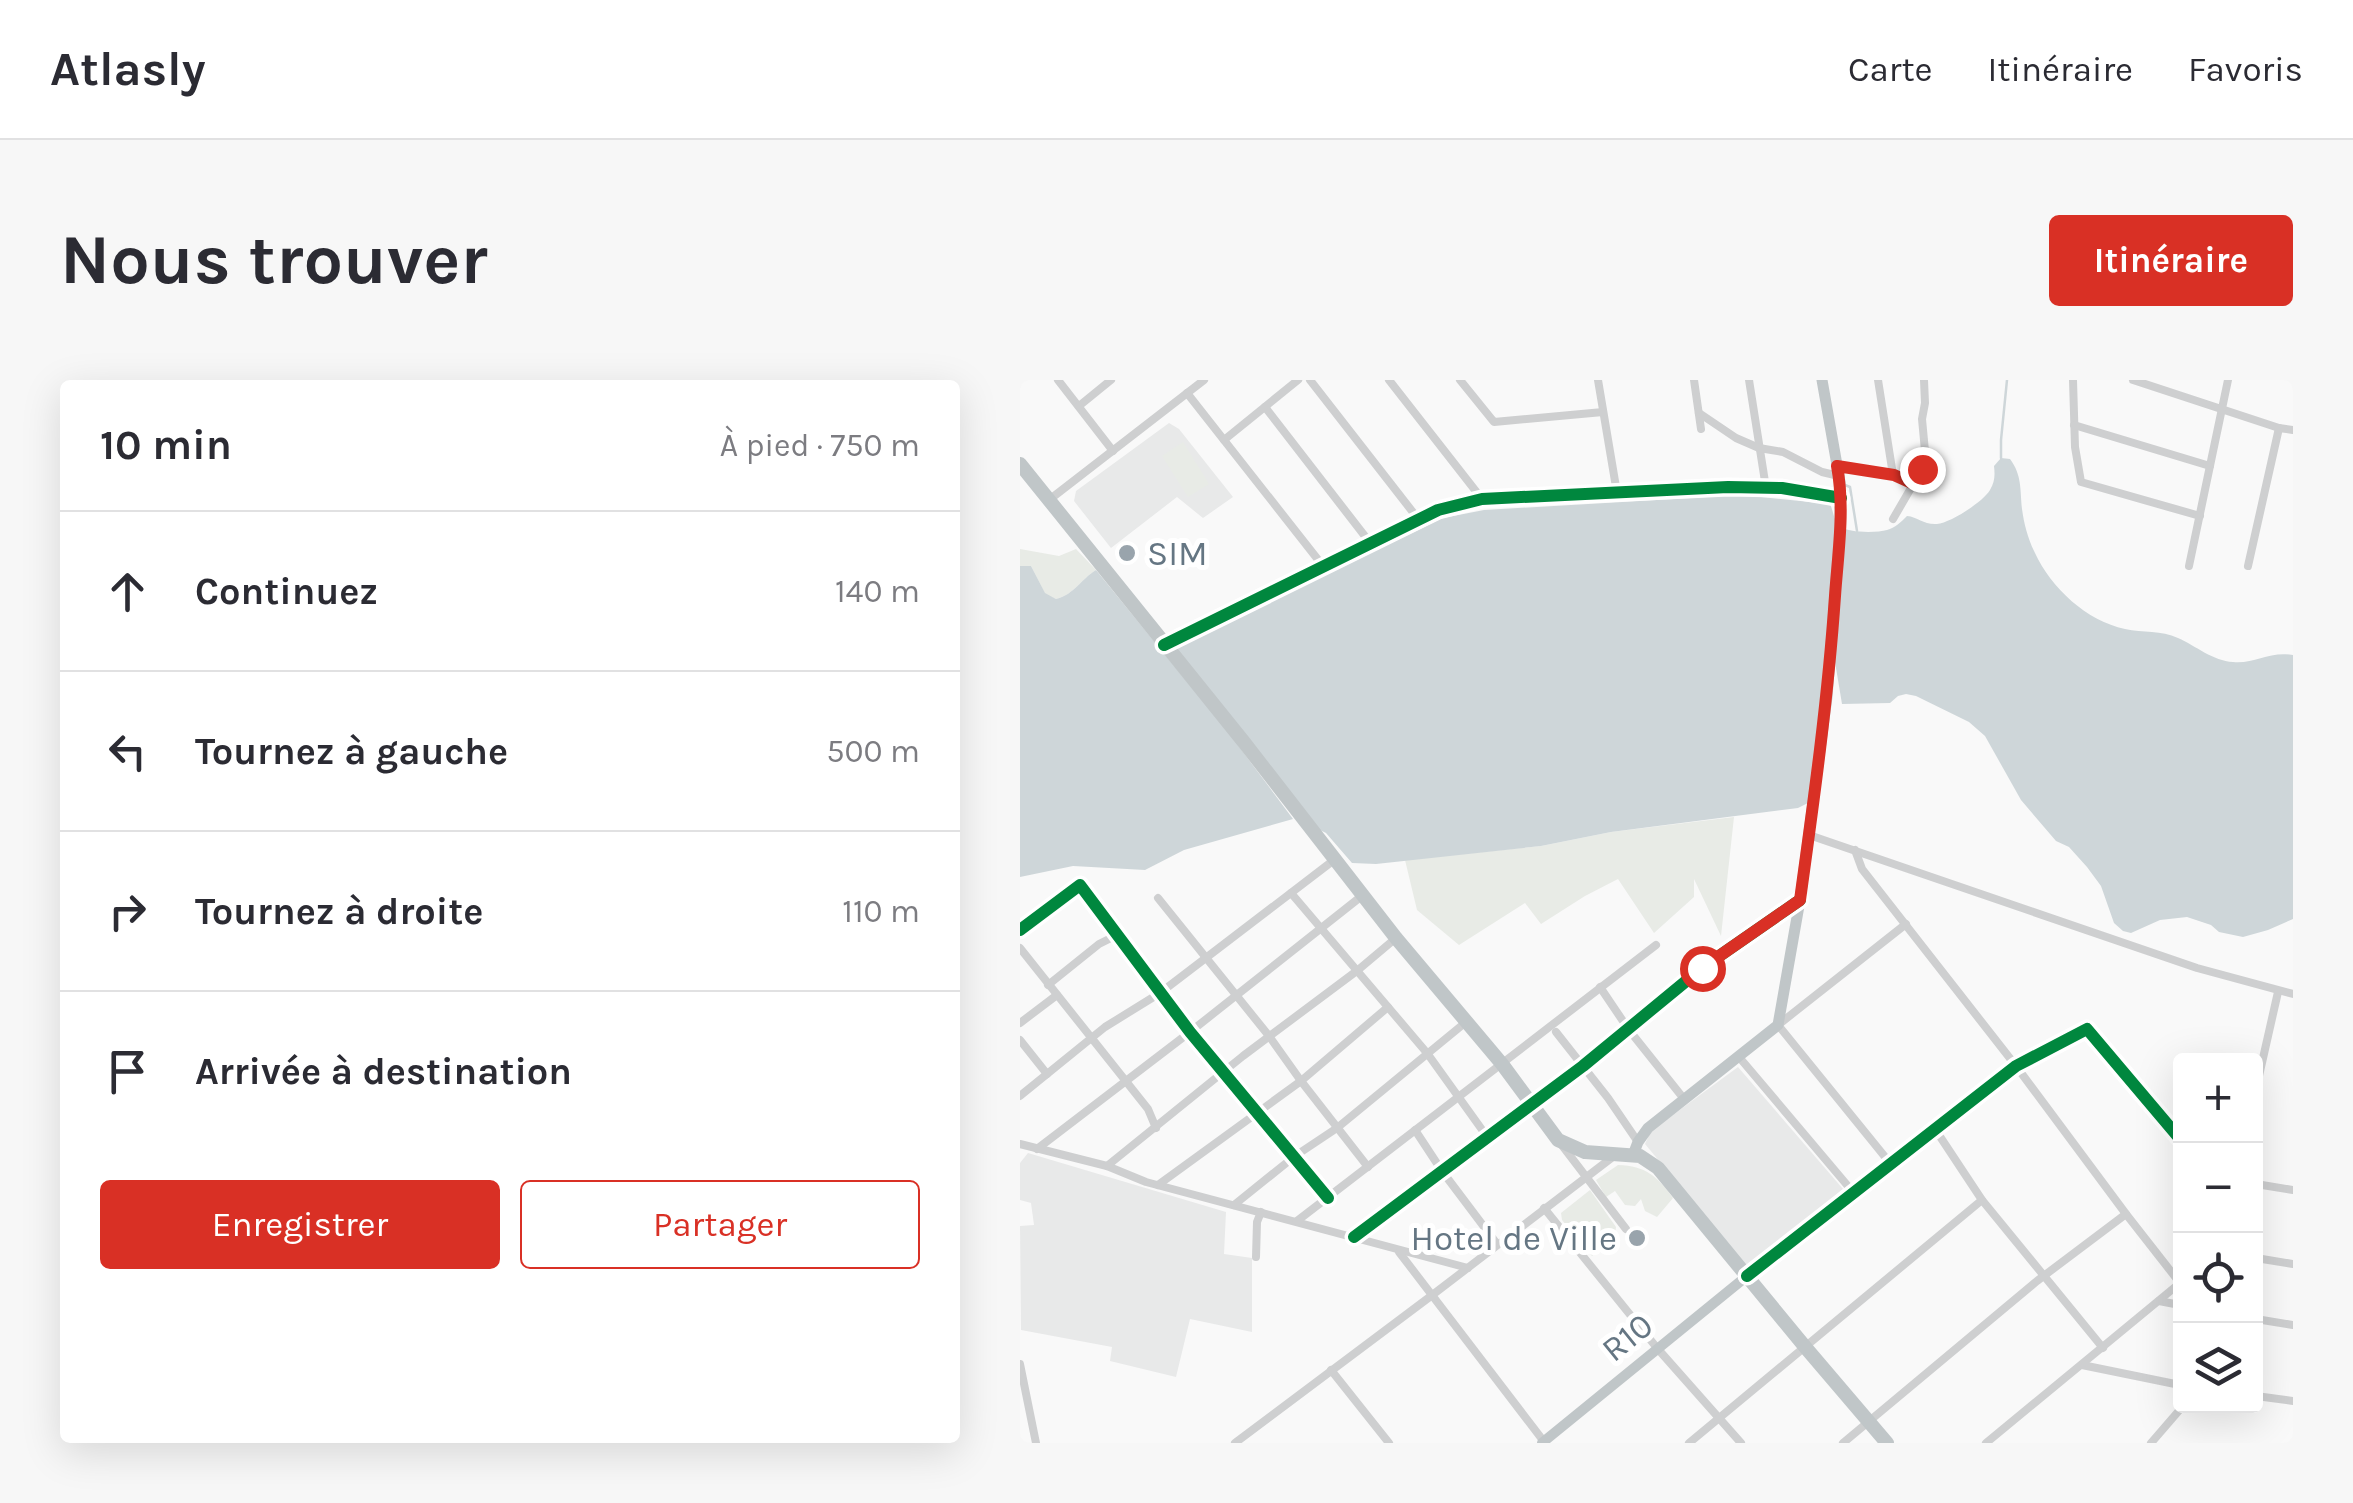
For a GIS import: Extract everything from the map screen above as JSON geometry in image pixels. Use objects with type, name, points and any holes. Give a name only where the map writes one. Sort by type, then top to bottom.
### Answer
[{"type":"highway","points":[[1020,464],[1396,938],[1502,1064],[1558,1140],[1585,1152],[1614,1155],[1635,1148],[1658,1168],[1887,1443]]},
{"type":"main road","points":[[1635,1148],[1648,1128],[1778,1025],[1810,835],[1830,662],[1839,482],[1822,380]]},
{"type":"main road","name":"R10","points":[[1544,1443],[1748,1276]]},
{"type":"street","points":[[1058,380],[1113,451]]},
{"type":"street","points":[[1079,406],[1110,380]]},
{"type":"street","points":[[1049,500],[1204,380]]},
{"type":"street","points":[[1224,440],[1298,380]]},
{"type":"street","points":[[1310,380],[1419,520]]},
{"type":"street","points":[[1388,380],[1482,499]]},
{"type":"street","points":[[1460,380],[1494,422],[1603,412]]},
{"type":"street","points":[[1598,380],[1616,493]]},
{"type":"street","points":[[1694,380],[1701,429]]},
{"type":"street","points":[[1749,380],[1766,488]]},
{"type":"street","points":[[1878,380],[1894,475]]},
{"type":"street","points":[[1892,519],[1922,469],[1926,450],[1922,419],[1926,404],[1924,380]]},
{"type":"street","points":[[2073,380],[2081,482],[2200,516]]},
{"type":"street","points":[[2133,380],[2293,430]]},
{"type":"street","points":[[2190,566],[2228,380]]},
{"type":"street","points":[[1187,393],[1323,566]]},
{"type":"street","points":[[1264,407],[1370,544]]},
{"type":"street","points":[[1699,414],[1736,438],[1759,448],[1783,452],[1839,482]]},
{"type":"street","points":[[2074,425],[2210,466]]},
{"type":"street","points":[[2248,566],[2279,428]]},
{"type":"street","points":[[1164,645],[1438,510],[1482,499],[1782,488],[1894,475],[1914,484]]},
{"type":"street","points":[[1810,835],[2166,958],[2293,994]]},
{"type":"street","points":[[1855,850],[1862,870],[2173,1274]]},
{"type":"street","points":[[1020,1096],[1105,1027],[1160,993],[1334,860]]},
{"type":"street","points":[[1020,930],[1080,885],[1190,1032],[1328,1198]]},
{"type":"street","points":[[1291,893],[1427,1053],[1488,1138]]},
{"type":"street","points":[[1037,1149],[1363,896]]},
{"type":"street","points":[[1158,898],[1368,1166]]},
{"type":"street","points":[[1354,1237],[1583,1066],[1702,968],[1800,900]]},
{"type":"street","points":[[1890,1164],[1778,1025],[1906,924]]},
{"type":"street","points":[[1048,984],[1099,944],[1117,936]]},
{"type":"street","points":[[1107,1166],[1396,938]]},
{"type":"street","points":[[1297,1221],[1656,945]]},
{"type":"street","points":[[1020,948],[1148,1109],[1156,1128]]},
{"type":"street","points":[[1600,987],[1684,1099]]},
{"type":"street","points":[[2263,1057],[2278,992]]},
{"type":"street","points":[[1020,1023],[1056,994]]},
{"type":"street","points":[[1158,1185],[1300,1081],[1388,1007]]},
{"type":"street","points":[[1234,1205],[1337,1128],[1466,1021]]},
{"type":"street","points":[[1748,1276],[2016,1066],[2087,1029],[2173,1132]]},
{"type":"street","points":[[1556,1032],[1583,1066],[1635,1148]]},
{"type":"street","points":[[1020,1040],[1047,1074]]},
{"type":"street","points":[[1738,1057],[1853,1192]]},
{"type":"street","points":[[1935,1129],[1982,1200],[2103,1348]]},
{"type":"street","points":[[1415,1130],[1497,1244]]},
{"type":"street","points":[[1558,1140],[1626,1229]]},
{"type":"street","points":[[1020,1144],[1468,1268]]},
{"type":"street","points":[[1235,1443],[1614,1155]]},
{"type":"street","points":[[2263,1185],[2293,1190]]},
{"type":"street","points":[[1689,1443],[1982,1200]]},
{"type":"street","points":[[1544,1208],[1657,1348],[1741,1443]]},
{"type":"street","points":[[1256,1257],[1260,1212]]},
{"type":"street","points":[[1843,1443],[2044,1276],[2126,1214]]},
{"type":"street","points":[[1398,1250],[1544,1443]]},
{"type":"street","points":[[2263,1259],[2293,1264]]},
{"type":"street","points":[[1986,1443],[2173,1289]]},
{"type":"street","points":[[2159,1301],[2173,1304]]},
{"type":"street","points":[[2263,1320],[2293,1325]]},
{"type":"street","points":[[1020,1364],[1023,1395],[1036,1443]]},
{"type":"street","points":[[2082,1365],[2173,1384]]},
{"type":"street","points":[[1331,1370],[1389,1443]]},
{"type":"street","points":[[2263,1397],[2293,1401]]},
{"type":"street","points":[[2151,1443],[2177,1413]]},
{"type":"shaded area","points":[[1169,423],[1179,429],[1233,497],[1203,518],[1177,497],[1111,548],[1074,501],[1076,491]]},
{"type":"shaded area","points":[[1183,442],[1209,484],[1188,497],[1162,456]]},
{"type":"shaded area","points":[[2001,458],[2010,459],[2017,471],[2025,526],[2042,566],[2060,590],[2084,611],[2125,629],[2172,635],[2226,661],[2293,655],[2293,919],[2243,937],[2219,932],[2187,917],[2160,920],[2131,933],[2123,931],[2114,923],[2101,886],[2069,847],[2056,841],[2021,800],[1985,736],[1969,722],[1916,696],[1898,696],[1890,703],[1842,704],[1833,650],[1814,800],[1798,808],[1611,832],[1541,846],[1376,864],[1352,863],[1237,744],[1293,819],[1184,850],[1145,870],[1073,866],[1020,877],[1020,566],[1031,566],[1045,593],[1056,599],[1096,570],[1219,721],[1175,647],[1443,518],[1484,510],[1742,495],[1830,504],[1839,526],[1876,532],[1893,528],[1907,516],[1937,524],[1958,516],[1990,490],[1994,466]]},
{"type":"shaded area","points":[[1020,549],[1059,556],[1076,549],[1096,570],[1056,599],[1045,594],[1031,566],[1020,566]]},
{"type":"shaded area","points":[[1734,817],[1721,936],[1694,879],[1694,897],[1654,933],[1618,879],[1541,924],[1525,903],[1459,945],[1417,910],[1405,860],[1541,846],[1611,832]]},
{"type":"shaded area","points":[[1738,1067],[1843,1189],[1749,1269],[1645,1144],[1651,1131]]},
{"type":"shaded area","points":[[1028,1153],[1226,1212],[1224,1254],[1252,1258],[1252,1332],[1190,1319],[1176,1377],[1110,1361],[1112,1347],[1021,1330],[1020,1226],[1034,1225],[1031,1203],[1020,1200],[1020,1163]]},
{"type":"shaded area","points":[[1618,1165],[1650,1174],[1673,1198],[1657,1217],[1645,1211],[1641,1199],[1635,1206],[1625,1205],[1615,1191],[1606,1197],[1596,1180]]},
{"type":"shaded area","points":[[1590,1190],[1616,1227],[1611,1240],[1592,1256],[1562,1220],[1561,1213]]},
{"type":"waterway","points":[[2001,458],[2007,380]]},
{"type":"waterway","points":[[1845,485],[1850,487],[1857,531]]},
{"type":"cycle path","points":[[1164,645],[1438,510],[1482,499],[1728,487],[1782,488],[1841,498]]},
{"type":"cycle path","points":[[1020,930],[1080,885],[1190,1032],[1328,1198]]},
{"type":"cycle path","points":[[1354,1237],[1583,1066],[1702,968],[1800,900]]},
{"type":"cycle path","points":[[1747,1276],[2016,1066],[2087,1029],[2173,1131]]},
{"type":"place","name":"SIM","points":[[1127,553]]},
{"type":"place","name":"Hotel de Ville","points":[[1637,1238]]},
{"type":"route","points":[[1702,968],[1800,900],[1832,645],[1840,527],[1837,466],[1894,475],[1914,484],[1922,469]]}]
